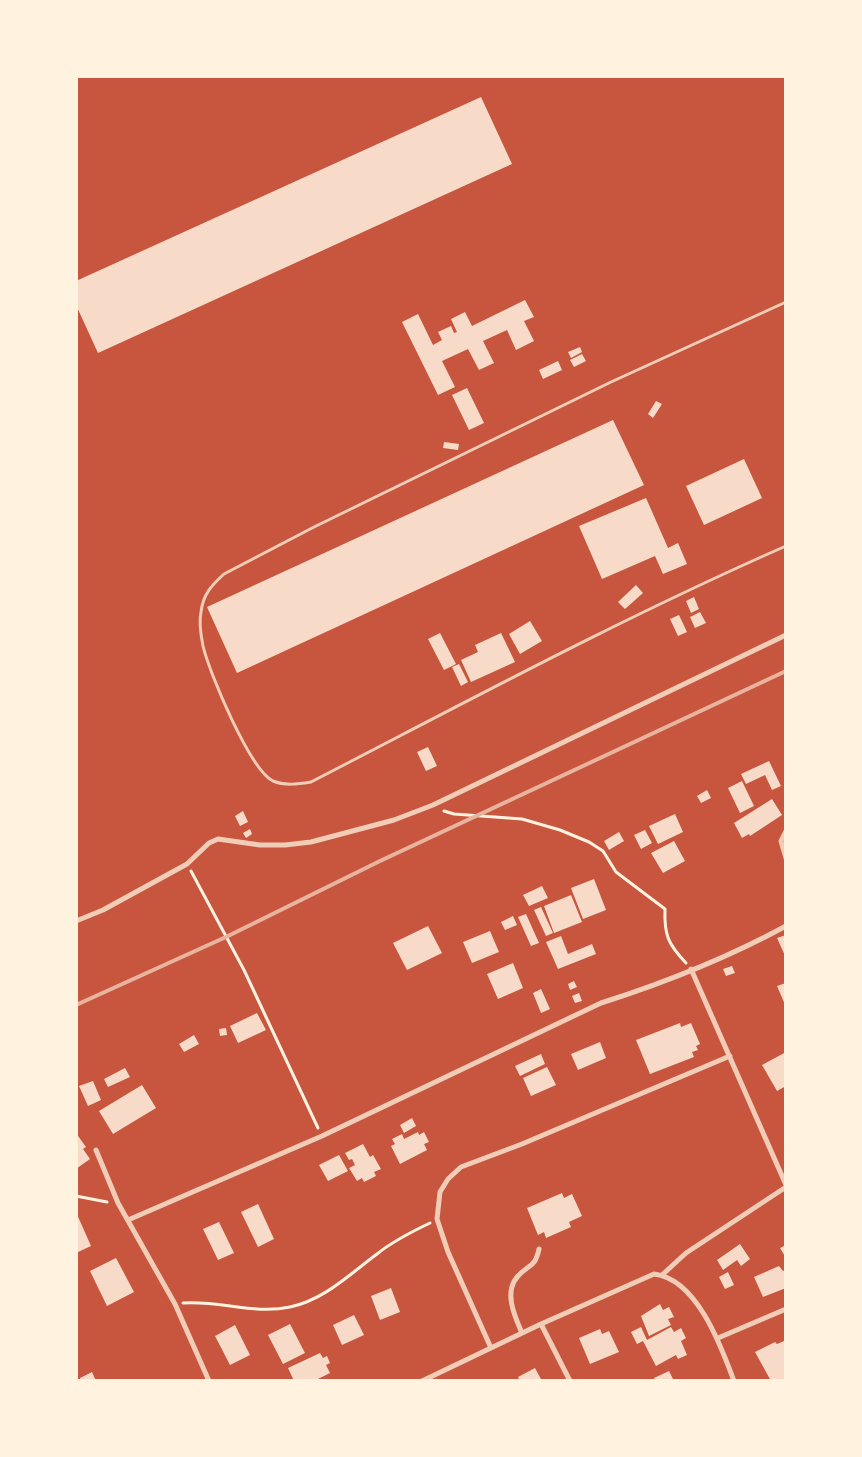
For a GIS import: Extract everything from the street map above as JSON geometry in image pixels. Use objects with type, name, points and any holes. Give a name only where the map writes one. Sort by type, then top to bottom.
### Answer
[{"type":"street","points":[[76,922],[103,910],[187,864],[210,843],[218,839],[260,845],[284,846],[311,842],[394,820],[433,805],[786,635]]},
{"type":"street","points":[[786,831],[781,841],[786,858]]},
{"type":"street","points":[[128,1220],[322,1136],[601,1003],[649,988],[746,948],[786,926]]},
{"type":"street","points":[[662,1275],[686,1253],[786,1186],[691,970]]},
{"type":"street","points":[[491,1348],[448,1252],[437,1219],[440,1192],[448,1179],[461,1167],[522,1144],[730,1056]]},
{"type":"street","points":[[96,1150],[118,1203],[175,1304],[209,1381]]},
{"type":"street","points":[[522,1333],[516,1318],[511,1290],[518,1276],[534,1264],[539,1249]]},
{"type":"street","points":[[422,1381],[436,1378],[522,1333],[647,1277],[662,1275],[678,1283],[699,1307],[718,1338],[734,1381]]},
{"type":"street","points":[[718,1338],[786,1310]]},
{"type":"street","points":[[541,1324],[570,1381]]},
{"type":"lane","points":[[786,302],[611,382],[314,527],[224,574],[212,584],[204,597],[200,613],[203,646],[226,705],[252,760],[262,773],[273,781],[289,785],[311,782],[613,627],[786,546]]},
{"type":"path","points":[[433,805],[454,814],[534,822],[600,847],[616,872],[665,909],[664,932],[674,950],[691,970]]},
{"type":"path","points":[[187,864],[244,970],[322,1136]]},
{"type":"path","points":[[76,1196],[118,1203]]},
{"type":"path","points":[[175,1304],[194,1302],[266,1309],[289,1307],[306,1302],[334,1286],[403,1236],[437,1219]]},
{"type":"building","points":[[481,97],[512,164],[98,353],[76,305],[76,281]]},
{"type":"building","points":[[525,300],[534,317],[524,321],[534,341],[516,350],[507,330],[483,341],[494,363],[479,370],[468,349],[442,361],[455,387],[438,395],[402,322],[418,314],[433,345],[442,340],[438,332],[451,326],[454,333],[457,332],[451,319],[465,312],[472,326]]},
{"type":"building","points":[[580,347],[582,352],[571,358],[568,352]]},
{"type":"building","points":[[582,354],[586,361],[574,367],[570,360]]},
{"type":"building","points":[[558,361],[562,370],[543,379],[539,370]]},
{"type":"building","points":[[467,388],[484,423],[469,430],[452,395]]},
{"type":"building","points":[[656,401],[662,404],[653,418],[648,414]]},
{"type":"building","points":[[613,420],[644,485],[237,673],[207,607]]},
{"type":"building","points":[[444,442],[459,444],[458,450],[443,448]]},
{"type":"building","points":[[744,459],[762,498],[704,525],[686,486]]},
{"type":"building","points":[[646,498],[668,548],[678,543],[687,564],[663,574],[655,556],[602,579],[579,526]]},
{"type":"building","points":[[636,585],[643,593],[625,609],[618,602]]},
{"type":"building","points":[[694,597],[699,609],[691,613],[686,601]]},
{"type":"building","points":[[700,612],[706,623],[695,628],[690,617]]},
{"type":"building","points":[[679,615],[687,632],[678,636],[670,619]]},
{"type":"building","points":[[530,621],[542,641],[520,654],[509,634]]},
{"type":"building","points":[[440,633],[456,664],[444,670],[428,639]]},
{"type":"building","points":[[501,633],[515,662],[471,682],[461,660],[478,652],[475,645]]},
{"type":"building","points":[[459,664],[468,682],[461,686],[452,667]]},
{"type":"building","points":[[428,747],[437,766],[426,771],[417,752]]},
{"type":"building","points":[[769,761],[781,786],[772,790],[765,775],[746,784],[741,774]]},
{"type":"building","points":[[742,781],[754,806],[740,813],[728,788]]},
{"type":"building","points":[[707,790],[711,798],[701,803],[697,796]]},
{"type":"building","points":[[772,799],[782,815],[750,836],[749,834],[742,838],[734,823]]},
{"type":"building","points":[[243,811],[248,822],[240,826],[235,816]]},
{"type":"building","points":[[675,814],[683,832],[658,844],[649,826]]},
{"type":"building","points":[[250,829],[252,834],[246,838],[243,833]]},
{"type":"building","points":[[645,830],[652,843],[641,849],[634,835]]},
{"type":"building","points":[[619,832],[624,841],[609,850],[604,841]]},
{"type":"building","points":[[674,841],[685,861],[663,873],[651,853]]},
{"type":"building","points":[[594,879],[606,910],[583,919],[571,888]]},
{"type":"building","points":[[542,886],[548,898],[529,906],[523,895]]},
{"type":"building","points":[[571,895],[582,922],[554,933],[544,906]]},
{"type":"building","points":[[541,907],[553,933],[546,936],[534,910]]},
{"type":"building","points":[[526,914],[539,943],[531,946],[518,917]]},
{"type":"building","points":[[513,916],[517,925],[505,930],[501,922]]},
{"type":"building","points":[[428,926],[442,953],[407,970],[393,943]]},
{"type":"building","points":[[490,931],[499,952],[472,963],[463,942]]},
{"type":"building","points":[[786,935],[786,958],[777,938]]},
{"type":"building","points":[[561,936],[568,954],[592,944],[596,954],[558,969],[546,942]]},
{"type":"building","points":[[513,963],[523,988],[498,999],[487,974]]},
{"type":"building","points":[[732,966],[735,973],[726,976],[723,969]]},
{"type":"building","points":[[574,981],[577,987],[570,990],[568,984]]},
{"type":"building","points":[[786,983],[786,1007],[777,986]]},
{"type":"building","points":[[541,989],[550,1009],[541,1013],[533,993]]},
{"type":"building","points":[[579,993],[582,1001],[575,1003],[572,996]]},
{"type":"building","points":[[257,1013],[266,1030],[238,1043],[230,1026]]},
{"type":"building","points":[[680,1023],[681,1027],[691,1023],[700,1044],[696,1046],[698,1050],[692,1052],[694,1057],[650,1074],[636,1040]]},
{"type":"building","points":[[226,1028],[227,1035],[220,1036],[219,1029]]},
{"type":"building","points":[[194,1035],[199,1044],[184,1052],[179,1044]]},
{"type":"building","points":[[600,1042],[606,1058],[578,1070],[571,1054]]},
{"type":"building","points":[[786,1052],[786,1086],[777,1091],[762,1065]]},
{"type":"building","points":[[541,1054],[545,1064],[520,1076],[515,1066]]},
{"type":"building","points":[[547,1067],[556,1085],[531,1096],[523,1078]]},
{"type":"building","points":[[125,1068],[130,1077],[108,1087],[104,1079]]},
{"type":"building","points":[[93,1081],[101,1100],[88,1106],[79,1086]]},
{"type":"building","points":[[142,1085],[156,1108],[113,1134],[99,1111]]},
{"type":"building","points":[[412,1118],[416,1126],[404,1133],[400,1125]]},
{"type":"building","points":[[418,1132],[419,1135],[424,1132],[429,1142],[424,1144],[427,1150],[400,1164],[391,1146],[395,1144],[392,1139],[402,1134],[404,1139]]},
{"type":"building","points":[[76,1133],[86,1147],[83,1149],[90,1159],[76,1169]]},
{"type":"building","points":[[363,1144],[370,1157],[373,1155],[381,1169],[374,1172],[376,1176],[364,1182],[362,1178],[357,1181],[349,1168],[355,1165],[352,1159],[349,1160],[345,1153]]},
{"type":"building","points":[[339,1155],[348,1171],[328,1181],[319,1165]]},
{"type":"building","points":[[562,1193],[564,1198],[572,1194],[582,1216],[569,1222],[571,1227],[546,1238],[544,1232],[538,1235],[527,1208]]},
{"type":"building","points":[[258,1204],[274,1239],[258,1247],[241,1212]]},
{"type":"building","points":[[76,1212],[91,1246],[76,1253]]},
{"type":"building","points":[[219,1222],[234,1253],[218,1260],[203,1229]]},
{"type":"building","points":[[740,1244],[750,1259],[741,1266],[737,1260],[723,1270],[717,1260]]},
{"type":"building","points":[[786,1245],[786,1258],[780,1248]]},
{"type":"building","points":[[116,1258],[134,1292],[107,1306],[90,1271]]},
{"type":"building","points":[[779,1266],[783,1271],[786,1270],[786,1288],[763,1297],[754,1277]]},
{"type":"building","points":[[728,1272],[734,1285],[725,1289],[719,1277]]},
{"type":"building","points":[[391,1288],[400,1312],[380,1320],[371,1296]]},
{"type":"building","points":[[660,1304],[663,1310],[669,1307],[674,1317],[668,1319],[671,1325],[649,1336],[641,1316]]},
{"type":"building","points":[[354,1315],[364,1335],[342,1345],[333,1325]]},
{"type":"building","points":[[290,1324],[305,1353],[283,1364],[268,1335]]},
{"type":"building","points":[[235,1325],[250,1355],[230,1365],[215,1336]]},
{"type":"building","points":[[641,1327],[647,1340],[671,1327],[674,1332],[681,1328],[686,1338],[681,1341],[687,1355],[678,1359],[676,1355],[656,1366],[643,1341],[637,1344],[631,1332]]},
{"type":"building","points":[[600,1329],[602,1334],[609,1331],[619,1352],[590,1364],[579,1338]]},
{"type":"building","points":[[784,1341],[786,1378],[780,1381],[771,1381],[755,1352],[775,1342],[777,1344]]},
{"type":"building","points":[[320,1353],[323,1358],[327,1356],[330,1363],[326,1365],[330,1373],[314,1381],[294,1381],[288,1368]]},
{"type":"building","points":[[535,1368],[542,1381],[520,1381],[518,1377]]},
{"type":"building","points":[[669,1371],[674,1381],[656,1381],[654,1378]]},
{"type":"building","points":[[92,1372],[96,1381],[81,1381],[80,1378]]},
{"type":"railway","points":[[76,1005],[226,937],[380,861],[786,671]]}]
